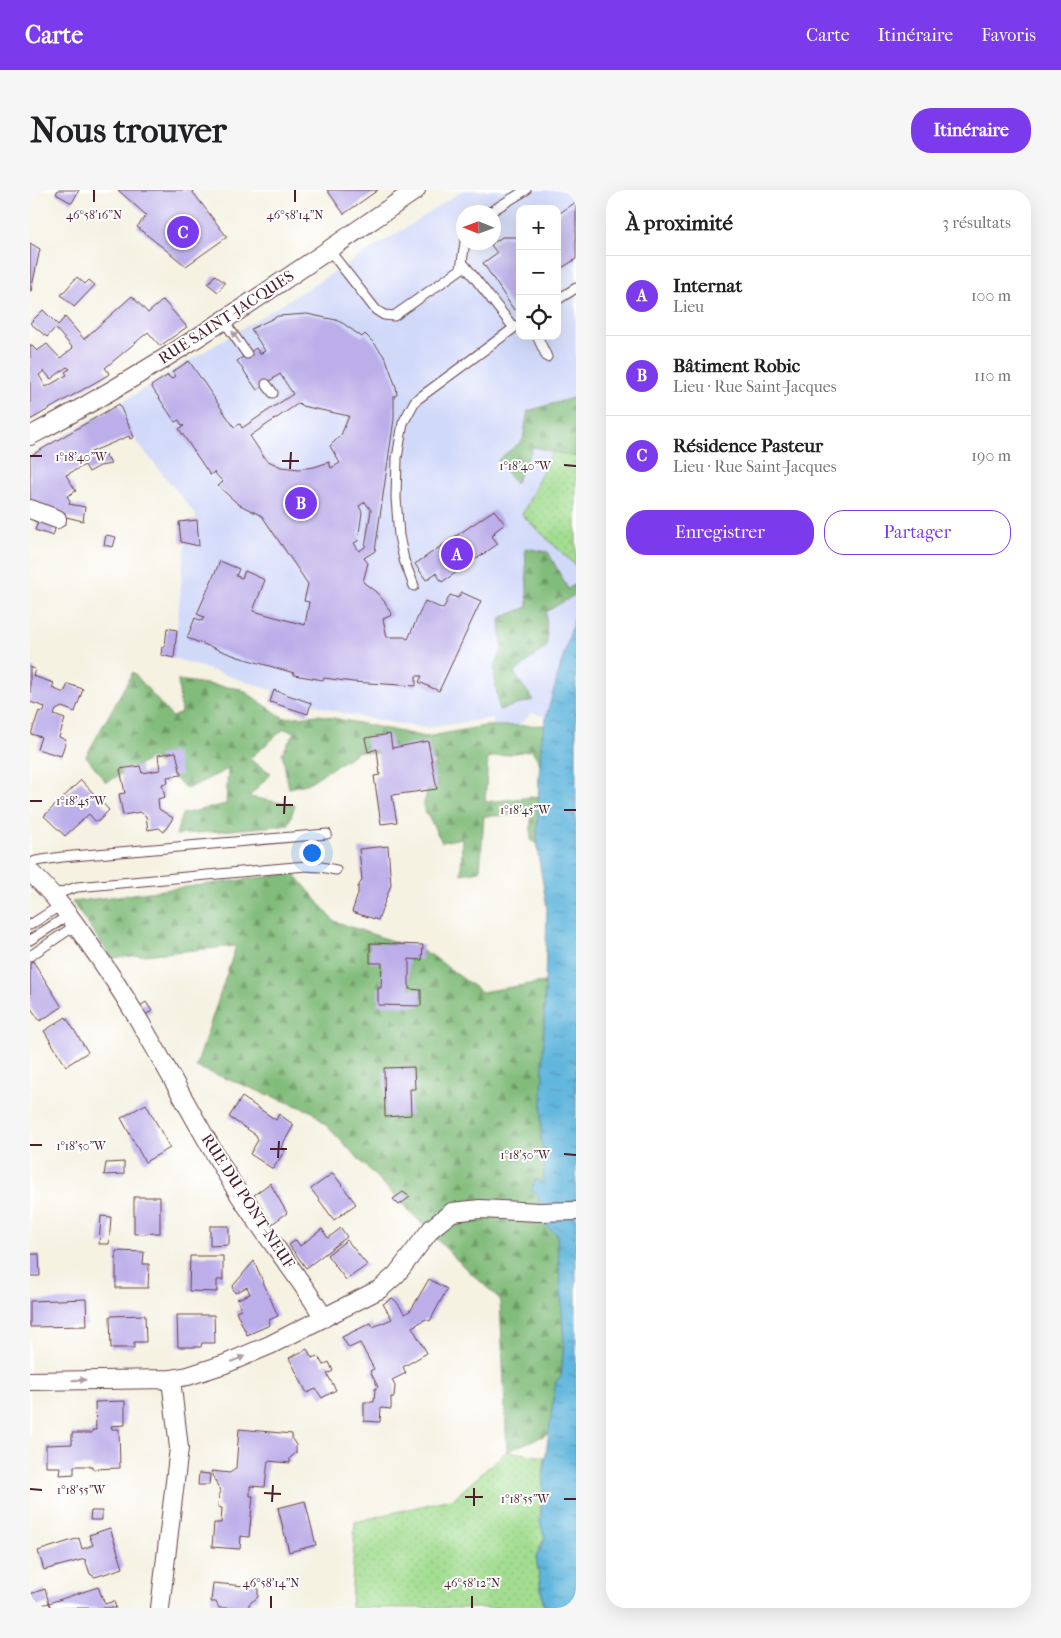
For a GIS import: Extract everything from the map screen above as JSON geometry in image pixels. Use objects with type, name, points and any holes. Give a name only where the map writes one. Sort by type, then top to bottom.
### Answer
[{"type":"street","name":"RUE SAINT-JACQUES","points":[[30,436],[74,413],[224,321],[416,190]]},
{"type":"street","points":[[30,509],[57,519]]},
{"type":"street","name":"RUE DU PONT-NEUF","points":[[30,872],[65,910],[107,969],[140,1022],[233,1184],[324,1318]]},
{"type":"street","points":[[30,1382],[171,1379],[188,1376],[225,1364],[270,1345],[380,1289],[396,1275],[432,1228],[452,1212],[480,1209],[538,1212],[576,1211]]},
{"type":"street","points":[[160,1608],[179,1448],[171,1379]]},
{"type":"lane","points":[[501,205],[526,190]]},
{"type":"lane","points":[[329,250],[376,310],[384,316],[394,316],[455,275],[461,269],[463,250]]},
{"type":"lane","points":[[463,262],[516,325]]},
{"type":"lane","points":[[561,297],[576,288]]},
{"type":"lane","points":[[224,321],[247,354]]},
{"type":"lane","points":[[414,586],[404,560],[398,536],[396,498],[397,458],[403,423],[415,401],[516,327]]},
{"type":"lane","points":[[540,340],[547,356]]},
{"type":"lane","points":[[266,384],[273,393]]},
{"type":"lane","points":[[30,863],[62,857],[327,834]]},
{"type":"lane","points":[[30,956],[65,910],[77,887],[306,866],[336,870]]},
{"type":"lane","points":[[30,926],[65,910]]},
{"type":"lane","points":[[30,940],[65,910]]},
{"type":"shaded area","points":[[463,190],[576,190],[576,613],[546,717],[533,713],[517,726],[493,725],[493,718],[425,728],[344,714],[174,658],[185,543],[199,546],[196,515],[136,441],[119,404],[409,226]]},
{"type":"green space","points":[[576,397],[576,457],[533,447],[515,484],[498,460],[523,440],[528,411]]},
{"type":"green space","points":[[576,401],[576,566],[522,515]]},
{"type":"green space","points":[[525,548],[548,552],[568,589],[576,584],[576,594],[546,612],[547,646],[514,673],[533,700],[499,710],[494,669],[502,649],[500,618],[528,607]]},
{"type":"green space","points":[[133,672],[172,717],[181,713],[178,680],[241,689],[284,718],[319,715],[426,737],[484,726],[554,725],[549,779],[532,750],[488,758],[485,802],[562,794],[558,851],[531,841],[531,815],[484,816],[480,871],[461,874],[462,838],[442,842],[423,807],[435,761],[359,751],[307,784],[289,788],[282,753],[295,732],[284,729],[249,759],[271,773],[249,797],[295,805],[288,825],[176,835],[182,814],[226,804],[228,769],[187,789],[152,758],[106,782],[86,756]]},
{"type":"green space","points":[[294,873],[334,921],[430,954],[481,992],[562,979],[565,1427],[507,1451],[500,1299],[464,1267],[313,1112],[196,1067],[236,946],[112,958],[72,902]]},
{"type":"green space","points":[[507,1451],[545,1457],[540,1522],[545,1536],[536,1557],[544,1608],[351,1608],[355,1522],[454,1498]]},
{"type":"water","points":[[576,613],[576,1608],[544,1608],[536,1557],[545,1539],[540,1522],[544,1468],[556,1381],[561,1377],[564,1343],[557,1235],[542,1222],[538,1194],[531,1191],[536,1179],[543,1183],[545,1160],[541,1139],[547,908],[537,836],[541,745],[546,717]]},
{"type":"building","points":[[58,190],[79,190],[72,203],[56,194]]},
{"type":"building","points":[[118,190],[194,190],[192,191],[227,237],[186,266],[137,227],[146,215]]},
{"type":"building","points":[[327,190],[378,190],[344,214]]},
{"type":"building","points":[[576,202],[576,259],[561,268],[561,250],[561,212]]},
{"type":"building","points":[[516,237],[516,309],[514,310],[483,263],[497,253],[495,250],[501,250],[501,238]]},
{"type":"building","points":[[30,243],[40,249],[31,291],[30,291]]},
{"type":"building","points":[[215,275],[225,283],[218,292],[208,284]]},
{"type":"building","points":[[77,277],[85,284],[89,280],[95,285],[74,307],[61,295]]},
{"type":"building","points":[[132,296],[148,313],[163,300],[187,327],[160,346],[148,332],[105,368],[109,373],[108,375],[30,420],[30,344],[37,351],[47,344],[60,358],[73,348],[55,328],[47,337],[30,323],[43,310],[58,325],[65,317],[84,339]],"holes":[[[67,367],[70,369],[65,372],[67,375],[46,387],[39,375],[44,371],[51,379]]]},
{"type":"building","points":[[307,314],[336,320],[362,337],[365,334],[386,359],[397,395],[394,396],[394,419],[375,551],[364,558],[368,563],[363,582],[384,601],[392,615],[383,619],[387,637],[404,637],[408,639],[425,601],[443,609],[450,595],[458,598],[461,592],[481,601],[439,691],[419,682],[422,676],[416,676],[416,686],[324,678],[323,680],[294,675],[294,673],[238,657],[187,638],[195,618],[202,621],[204,617],[197,614],[220,561],[239,569],[236,576],[242,578],[245,571],[265,580],[253,611],[305,625],[309,602],[304,601],[308,584],[262,516],[238,504],[218,486],[223,482],[214,472],[210,475],[179,429],[184,426],[179,420],[175,422],[151,386],[168,375],[171,379],[175,376],[172,372],[189,361],[234,427],[240,424],[242,428],[293,394],[280,374],[257,390],[237,361],[256,348],[260,354],[265,351],[251,329],[278,316]],"holes":[[[299,403],[302,406],[349,416],[341,435],[330,446],[340,463],[331,468],[329,462],[299,469],[281,467],[266,460],[250,436]],[[365,502],[371,510],[365,547],[359,551],[354,543],[358,541],[362,512],[359,506]]]},
{"type":"building","points":[[119,404],[134,437],[130,439],[129,436],[91,452],[94,459],[105,454],[111,464],[100,466],[89,472],[85,465],[66,475],[76,491],[67,496],[70,501],[69,504],[85,507],[83,521],[62,516],[30,504],[30,456]]},
{"type":"building","points":[[494,510],[505,524],[494,532],[492,536],[498,544],[442,582],[436,573],[426,580],[415,564]]},
{"type":"building","points":[[36,515],[57,522],[53,536],[35,530],[38,522],[34,521]]},
{"type":"building","points":[[197,520],[199,546],[181,542],[179,522]]},
{"type":"building","points":[[106,535],[116,537],[113,547],[104,545]]},
{"type":"building","points":[[167,628],[177,630],[174,658],[161,655],[162,647],[165,647]]},
{"type":"building","points":[[30,667],[35,669],[33,676],[54,683],[52,688],[64,693],[68,684],[83,689],[75,712],[62,707],[56,710],[54,715],[65,719],[59,737],[66,740],[61,756],[37,749],[41,737],[31,734],[39,711],[44,712],[45,707],[30,702]]},
{"type":"building","points":[[274,690],[311,703],[308,714],[270,702]]},
{"type":"building","points":[[390,734],[392,748],[428,741],[437,789],[392,795],[397,822],[381,824],[374,776],[380,775],[377,749],[368,752],[365,738]]},
{"type":"building","points":[[176,752],[181,775],[167,777],[168,783],[162,784],[165,797],[158,799],[159,809],[173,818],[164,832],[159,828],[148,830],[146,816],[140,812],[123,815],[119,794],[125,793],[120,769],[140,766],[142,773],[160,770],[158,755]]},
{"type":"building","points":[[81,780],[109,810],[99,821],[95,821],[89,814],[65,836],[44,816]]},
{"type":"building","points":[[388,846],[391,885],[378,920],[352,912],[358,894],[358,887],[362,880],[359,849]]},
{"type":"building","points":[[370,943],[423,945],[422,960],[409,959],[409,989],[421,990],[421,1006],[378,1005],[378,988],[381,988],[382,963],[370,963]]},
{"type":"building","points":[[33,961],[62,1007],[40,1021],[30,1007],[30,963]]},
{"type":"building","points":[[146,1002],[152,1011],[145,1015],[140,1006]]},
{"type":"building","points":[[66,1017],[88,1052],[66,1066],[44,1031]]},
{"type":"building","points":[[414,1067],[415,1089],[410,1089],[411,1115],[385,1117],[384,1068]]},
{"type":"building","points":[[242,1097],[276,1120],[279,1114],[294,1125],[281,1147],[285,1150],[273,1169],[250,1154],[258,1140],[256,1135],[229,1117]]},
{"type":"building","points":[[146,1104],[170,1148],[145,1162],[121,1118]]},
{"type":"building","points":[[124,1162],[124,1174],[104,1175],[106,1163]]},
{"type":"building","points":[[333,1173],[356,1204],[334,1220],[311,1189]]},
{"type":"building","points":[[270,1183],[287,1213],[272,1224],[254,1195]]},
{"type":"building","points":[[403,1192],[410,1197],[399,1205],[393,1199]]},
{"type":"building","points":[[134,1197],[160,1197],[160,1233],[134,1234]]},
{"type":"building","points":[[101,1216],[111,1217],[109,1244],[99,1244]]},
{"type":"building","points":[[210,1226],[229,1226],[229,1245],[210,1246]]},
{"type":"building","points":[[341,1228],[347,1237],[306,1268],[289,1245],[296,1240],[300,1246],[322,1229],[328,1238]]},
{"type":"building","points":[[347,1240],[367,1265],[346,1280],[327,1255]]},
{"type":"building","points":[[116,1251],[144,1252],[143,1264],[149,1264],[148,1288],[116,1288]]},
{"type":"building","points":[[30,1254],[39,1254],[40,1276],[30,1276]]},
{"type":"building","points":[[190,1256],[223,1256],[223,1280],[217,1280],[217,1292],[189,1291]]},
{"type":"building","points":[[254,1261],[278,1316],[269,1320],[270,1325],[247,1335],[236,1311],[241,1309],[237,1299],[250,1294],[247,1287],[235,1293],[232,1287]]},
{"type":"building","points":[[429,1279],[447,1289],[430,1321],[426,1319],[412,1327],[427,1353],[403,1367],[406,1373],[392,1380],[395,1386],[394,1397],[391,1397],[391,1409],[381,1408],[380,1422],[364,1421],[364,1402],[374,1402],[375,1389],[378,1387],[370,1371],[374,1369],[360,1343],[349,1348],[342,1337],[371,1323],[373,1327],[392,1319],[383,1304],[392,1298],[405,1314],[411,1310]]},
{"type":"building","points":[[86,1299],[87,1326],[30,1327],[30,1301]]},
{"type":"building","points":[[145,1315],[146,1342],[134,1342],[134,1348],[111,1348],[110,1316]]},
{"type":"building","points":[[177,1315],[214,1315],[215,1343],[202,1343],[201,1347],[178,1347]]},
{"type":"building","points":[[307,1349],[312,1358],[318,1356],[323,1365],[329,1362],[333,1371],[327,1374],[336,1390],[322,1398],[316,1389],[307,1393],[289,1358]]},
{"type":"building","points":[[125,1401],[125,1425],[111,1426],[112,1429],[119,1429],[120,1468],[92,1469],[92,1466],[74,1466],[74,1474],[60,1475],[61,1467],[46,1467],[46,1445],[72,1444],[72,1433],[92,1433],[92,1430],[96,1430],[95,1402]]},
{"type":"building","points":[[239,1429],[292,1434],[292,1439],[296,1445],[296,1453],[290,1458],[290,1463],[268,1461],[265,1487],[250,1486],[250,1496],[253,1496],[249,1537],[241,1536],[240,1549],[212,1547],[214,1523],[221,1523],[222,1508],[218,1507],[219,1493],[221,1493],[211,1471],[230,1473],[236,1468]]},
{"type":"building","points":[[199,1473],[210,1474],[209,1485],[198,1485]]},
{"type":"building","points":[[305,1501],[316,1545],[289,1552],[278,1508]]},
{"type":"building","points":[[91,1511],[102,1511],[102,1520],[90,1520]]},
{"type":"building","points":[[110,1528],[123,1568],[95,1577],[90,1574],[85,1559],[44,1570],[38,1551],[79,1538],[82,1549],[93,1545],[89,1535]]},
{"type":"building","points":[[251,1580],[258,1588],[258,1597],[249,1604],[249,1608],[219,1608],[216,1602],[211,1602],[213,1583],[244,1586]]},
{"type":"building","points":[[98,1587],[105,1604],[114,1601],[116,1608],[51,1608],[49,1603]]},
{"type":"building","points":[[45,1589],[49,1603],[30,1608],[30,1594]]},
{"type":"place","name":"Résidence Pasteur","points":[[183,232]]},
{"type":"place","name":"Bâtiment Robic","points":[[301,503]]},
{"type":"place","name":"Internat","points":[[457,554]]}]
